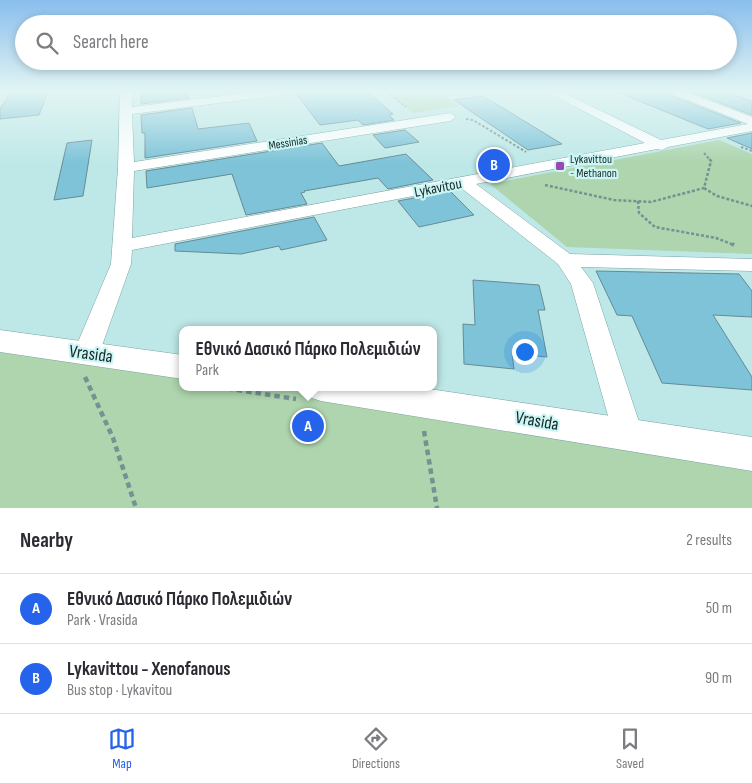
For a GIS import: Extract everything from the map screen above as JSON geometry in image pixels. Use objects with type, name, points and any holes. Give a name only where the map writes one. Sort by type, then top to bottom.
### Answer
[{"type":"street","points":[[86,354],[121,264],[126,168],[126,116]]},
{"type":"street","points":[[601,116],[662,146]]},
{"type":"street","points":[[738,116],[752,121]]},
{"type":"street","name":"Messinias","points":[[126,168],[450,117]]},
{"type":"street","name":"Lykavitou","points":[[123,246],[520,173],[752,127]]},
{"type":"street","points":[[465,183],[565,260],[582,284],[629,437]]},
{"type":"street","points":[[565,260],[752,265]]},
{"type":"street","name":"Vrasida","points":[[0,341],[179,366]]},
{"type":"street","name":"Vrasida","points":[[349,391],[467,408],[629,437],[752,454]]},
{"type":"path","points":[[450,117],[473,120],[550,167]]},
{"type":"path","points":[[692,140],[711,161],[704,188]]},
{"type":"path","points":[[520,173],[538,183],[614,200],[651,202],[704,188],[717,196],[752,206]]},
{"type":"path","points":[[638,201],[639,213],[655,227],[716,238],[737,246]]},
{"type":"path","points":[[86,354],[81,368],[113,438],[136,508]]},
{"type":"path","points":[[424,427],[437,508]]},
{"type":"green space","points":[[719,140],[752,154],[752,254],[567,247],[490,184]]},
{"type":"green space","points":[[0,347],[179,368],[179,391],[370,391],[752,448],[752,508],[0,508]]},
{"type":"building","points":[[0,116],[32,116],[0,119]]},
{"type":"building","points":[[141,116],[194,116],[198,129],[249,123],[257,141],[145,158],[145,133],[142,133]]},
{"type":"building","points":[[313,116],[390,116],[394,120],[363,125],[358,120],[320,125]]},
{"type":"building","points":[[477,116],[515,116],[562,144],[528,150]]},
{"type":"building","points":[[675,116],[722,116],[741,123],[708,129]]},
{"type":"building","points":[[405,130],[419,142],[385,148],[373,135]]},
{"type":"building","points":[[752,133],[752,149],[727,138]]},
{"type":"building","points":[[92,140],[83,196],[54,200],[67,143]]},
{"type":"building","points":[[322,143],[339,166],[406,154],[433,180],[388,189],[378,178],[304,191],[301,193],[307,204],[246,215],[232,174],[147,188],[146,171]]},
{"type":"building","points":[[450,191],[474,215],[419,227],[398,201]]},
{"type":"building","points":[[314,217],[327,240],[281,250],[279,246],[241,254],[175,251],[175,244]]},
{"type":"building","points":[[596,271],[739,274],[752,291],[752,317],[713,315],[752,377],[752,390],[662,383],[632,316],[617,315]]},
{"type":"building","points":[[473,280],[539,285],[545,310],[538,310],[547,357],[512,354],[514,369],[464,364],[463,324],[475,325]]},
{"type":"place","name":"Lykavittou - Xenofanous","points":[[494,165]]},
{"type":"place","name":"Lykavittou - Methanon","points":[[560,166]]},
{"type":"place","name":"Εθνικό Δασικό Πάρκο Πολεμιδιών","points":[[308,426]]}]
